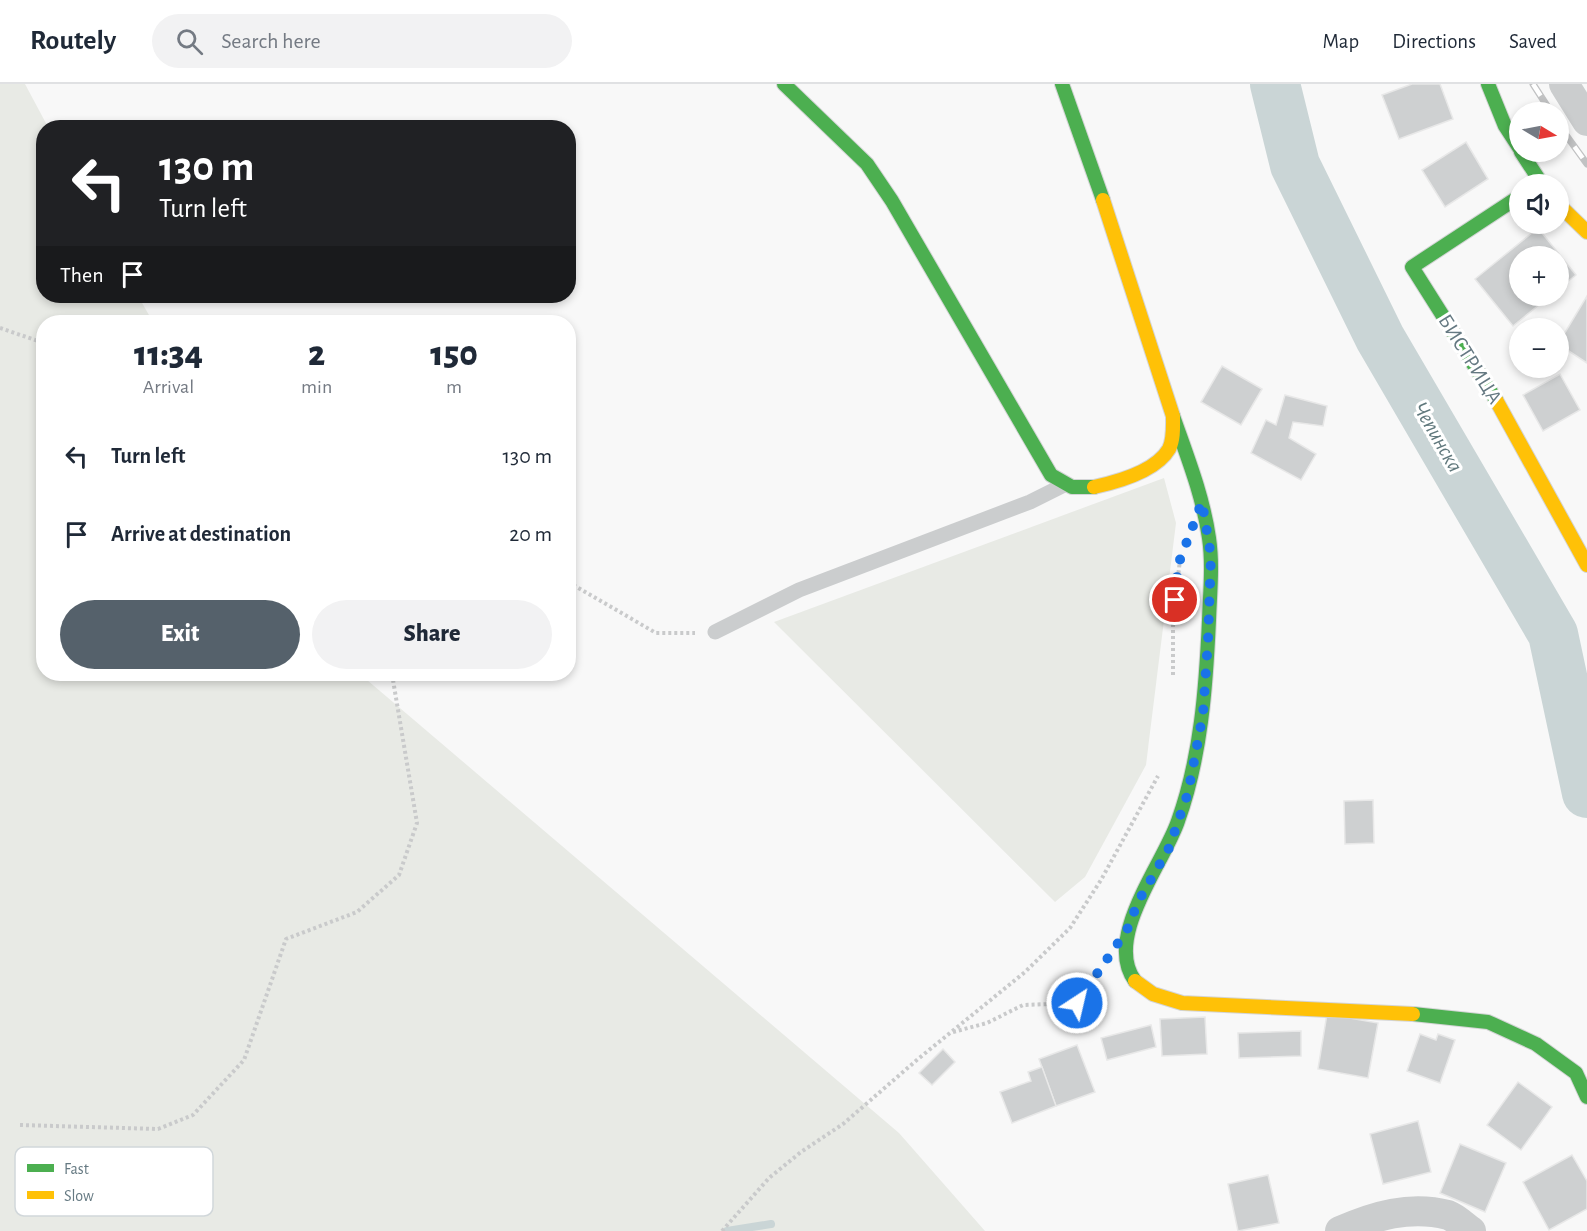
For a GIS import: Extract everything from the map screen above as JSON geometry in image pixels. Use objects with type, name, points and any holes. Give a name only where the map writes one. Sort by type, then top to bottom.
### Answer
[{"type":"street","points":[[784,84],[867,164],[892,201],[1051,475],[1064,485],[1080,488],[1097,487],[1160,460],[1168,450],[1173,436],[1173,416]]},
{"type":"street","points":[[1062,84],[1202,502],[1211,556],[1203,714],[1188,793],[1169,848],[1138,902],[1127,930],[1126,959],[1133,981],[1149,995],[1182,1003],[1443,1015],[1488,1022],[1536,1044],[1576,1073],[1587,1097]]},
{"type":"street","points":[[1488,84],[1509,132]]},
{"type":"street","points":[[1564,84],[1587,121]]},
{"type":"street","name":"БИСТРИЦА","points":[[1509,209],[1412,267],[1508,419],[1587,565]]},
{"type":"street","points":[[1569,216],[1587,232]]},
{"type":"street","points":[[1340,1231],[1368,1218],[1411,1210],[1450,1216],[1471,1231]]},
{"type":"lane","points":[[715,632],[799,590],[1030,502],[1064,485]]},
{"type":"path","points":[[0,328],[36,341]]},
{"type":"path","points":[[1173,677],[1173,618],[1178,565],[1182,554]]},
{"type":"path","points":[[576,587],[656,633],[715,632]]},
{"type":"path","points":[[21,1125],[158,1129],[193,1115],[244,1060],[286,939],[357,912],[399,875],[417,823],[393,681]]},
{"type":"path","points":[[722,1231],[769,1178],[801,1152],[843,1124],[1025,972],[1070,928],[1133,824],[1161,767]]},
{"type":"path","points":[[950,1033],[987,1023],[1023,1005],[1077,1003],[1102,967]]},
{"type":"shaded area","points":[[0,84],[25,84],[44,120],[36,120],[36,303],[142,303],[149,315],[36,315],[36,681],[368,681],[899,1133],[985,1231],[0,1231]]},
{"type":"shaded area","points":[[1164,478],[1176,523],[1146,765],[1085,877],[1055,902],[774,622]]},
{"type":"building","points":[[1412,84],[1440,84],[1453,119],[1399,139],[1382,95]]},
{"type":"building","points":[[1466,142],[1488,179],[1445,207],[1422,170]]},
{"type":"building","points":[[1531,234],[1543,234],[1553,246],[1516,246]]},
{"type":"building","points":[[1509,251],[1509,306],[1538,306],[1523,318],[1509,318],[1509,321],[1475,279]]},
{"type":"building","points":[[1569,266],[1576,275],[1569,280]]},
{"type":"building","points":[[1587,296],[1587,363],[1569,351],[1569,326]]},
{"type":"building","points":[[1222,366],[1262,389],[1241,425],[1201,402]]},
{"type":"building","points":[[1553,378],[1562,378],[1580,410],[1543,431],[1523,395]]},
{"type":"building","points":[[1285,395],[1327,406],[1323,426],[1293,422],[1289,438],[1316,454],[1301,480],[1251,453],[1266,420],[1276,425]]},
{"type":"building","points":[[1373,800],[1374,843],[1345,844],[1344,801]]},
{"type":"building","points":[[1327,1014],[1378,1023],[1368,1078],[1318,1069]]},
{"type":"building","points":[[1205,1017],[1207,1054],[1162,1056],[1160,1019]]},
{"type":"building","points":[[1151,1025],[1156,1047],[1107,1060],[1101,1038]]},
{"type":"building","points":[[1301,1031],[1301,1056],[1239,1058],[1238,1033]]},
{"type":"building","points":[[1420,1034],[1436,1040],[1438,1034],[1455,1040],[1440,1083],[1407,1071]]},
{"type":"building","points":[[1077,1045],[1095,1092],[1056,1106],[1039,1059]]},
{"type":"building","points":[[943,1049],[955,1062],[932,1085],[919,1073]]},
{"type":"building","points":[[1042,1067],[1056,1106],[1012,1123],[1000,1092],[1031,1081],[1028,1072]]},
{"type":"building","points":[[1518,1082],[1552,1107],[1521,1150],[1487,1125]]},
{"type":"building","points":[[1418,1121],[1431,1172],[1383,1184],[1370,1134]]},
{"type":"building","points":[[1460,1144],[1506,1163],[1485,1212],[1440,1193]]},
{"type":"building","points":[[1572,1155],[1587,1181],[1587,1209],[1549,1230],[1523,1182]]},
{"type":"building","points":[[1268,1175],[1279,1223],[1238,1231],[1228,1184]]},
{"type":"waterway","name":"Чепинска","points":[[1275,84],[1295,165],[1380,338],[1553,634],[1587,793]]},
{"type":"waterway","points":[[727,1231],[771,1224]]},
{"type":"railway","points":[[1533,84],[1545,102]]},
{"type":"railway","points":[[1569,139],[1587,164]]},
{"type":"traffic: fast","points":[[784,84],[867,164],[892,201],[1051,475],[1072,487],[1094,487]]},
{"type":"traffic: fast","points":[[1062,84],[1103,200]]},
{"type":"traffic: fast","points":[[1488,84],[1509,132]]},
{"type":"traffic: fast","points":[[1528,162],[1535,174]]},
{"type":"traffic: fast","points":[[1496,400],[1412,267],[1509,203]]},
{"type":"traffic: fast","points":[[1135,981],[1127,964],[1126,944],[1139,901],[1171,838],[1186,797],[1201,722],[1206,671],[1211,579],[1209,538],[1199,491],[1173,416]]},
{"type":"traffic: fast","points":[[1413,1014],[1488,1022],[1536,1044],[1576,1073],[1587,1097]]},
{"type":"traffic: slow","points":[[1094,487],[1124,479],[1155,464],[1169,449],[1173,428],[1173,416],[1103,200]]},
{"type":"traffic: slow","points":[[1569,215],[1587,232]]},
{"type":"traffic: slow","points":[[1496,400],[1587,565]]},
{"type":"traffic: slow","points":[[1135,981],[1153,994],[1182,1003],[1413,1014]]},
{"type":"route","points":[[1077,1003],[1127,930],[1138,902],[1169,848],[1188,793],[1203,714],[1208,640],[1211,556],[1202,502],[1178,565],[1175,600]]}]
